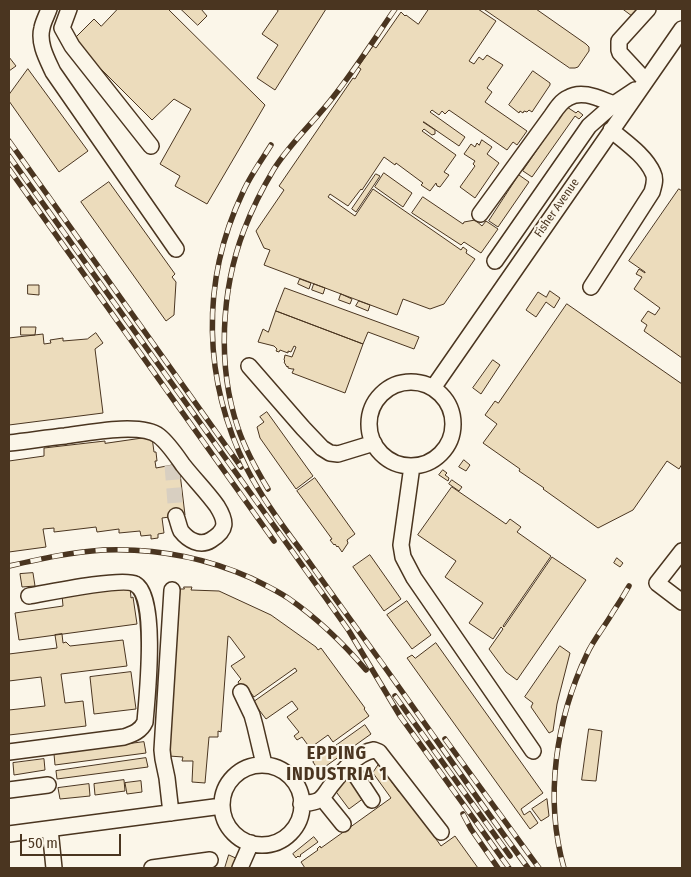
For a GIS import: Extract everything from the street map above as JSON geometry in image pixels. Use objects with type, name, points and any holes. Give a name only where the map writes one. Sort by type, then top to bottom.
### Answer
[{"type":"lane","points":[[49,9],[41,36],[43,49],[53,72],[176,249]]},
{"type":"lane","points":[[69,9],[62,28],[72,46],[151,146]]},
{"type":"lane","points":[[495,261],[589,126],[614,104],[644,83],[620,54],[618,46],[619,41],[648,9]]},
{"type":"lane","name":"Fisher Avenue","points":[[433,388],[682,29]]},
{"type":"lane","points":[[480,214],[562,102],[577,94],[594,96],[614,104]]},
{"type":"lane","points":[[591,287],[652,192],[655,183],[653,173],[645,161],[611,130]]},
{"type":"lane","points":[[249,366],[303,428],[322,448],[330,453],[338,454],[374,443]]},
{"type":"lane","points":[[416,382],[433,388],[450,407],[453,419],[452,435],[446,448],[434,460],[419,466],[403,466],[391,461],[381,453],[374,443],[369,428],[371,412],[377,400],[388,389],[404,383],[416,382]]},
{"type":"lane","points":[[9,443],[109,430],[137,429],[158,435],[172,458],[217,507],[225,522],[224,528],[220,534],[206,543],[196,542],[187,537],[181,530],[176,516]]},
{"type":"lane","points":[[412,466],[401,545],[403,557],[414,578],[533,751]]},
{"type":"lane","points":[[682,551],[657,583],[682,602]]},
{"type":"lane","points":[[9,752],[124,737],[137,732],[145,722],[150,644],[144,595],[140,588],[128,582],[112,582],[29,596]]},
{"type":"lane","points":[[171,813],[168,778],[162,750],[172,590]]},
{"type":"lane","points":[[241,692],[256,726],[264,764]]},
{"type":"lane","points":[[301,804],[318,801],[349,765],[368,751],[374,750],[379,752],[440,832]]},
{"type":"lane","points":[[264,764],[285,772],[295,783],[301,796],[302,811],[297,825],[287,836],[274,843],[259,845],[245,841],[233,833],[225,820],[222,806],[224,791],[231,778],[243,769],[264,764]]},
{"type":"lane","points":[[349,765],[372,800]]},
{"type":"lane","points":[[9,790],[48,785]]},
{"type":"lane","points":[[322,798],[343,824]]},
{"type":"lane","points":[[9,834],[222,806]]},
{"type":"lane","points":[[50,829],[54,868]]},
{"type":"lane","points":[[240,868],[251,843]]},
{"type":"lane","points":[[152,868],[210,860]]},
{"type":"building","points":[[118,9],[168,9],[265,105],[207,204],[175,186],[180,176],[160,164],[191,109],[174,99],[152,120],[89,57],[74,39],[94,19],[101,26]]},
{"type":"building","points":[[181,9],[201,9],[207,16],[198,25]]},
{"type":"building","points":[[276,9],[326,9],[275,90],[257,78],[278,45],[262,34],[278,11]]},
{"type":"building","points":[[429,9],[478,9],[496,21],[469,61],[474,64],[479,57],[483,60],[487,55],[503,65],[487,88],[492,92],[485,102],[527,131],[517,145],[513,142],[507,150],[449,110],[445,114],[442,111],[439,115],[432,110],[430,112],[465,137],[459,146],[424,122],[423,122],[435,130],[435,134],[432,135],[424,129],[422,131],[456,155],[444,172],[449,175],[440,187],[436,183],[430,191],[421,185],[423,183],[396,163],[395,165],[384,157],[362,190],[348,206],[330,194],[328,197],[355,216],[373,189],[461,250],[463,247],[467,250],[466,253],[475,259],[444,304],[430,309],[403,299],[397,315],[264,265],[270,250],[264,248],[256,231],[284,190],[279,186],[353,78],[355,79],[361,69],[358,67],[373,46],[376,48],[401,12],[418,24]]},
{"type":"building","points":[[484,9],[536,9],[586,44],[589,47],[589,51],[578,67],[570,68]]},
{"type":"building","points":[[623,9],[640,9],[634,17]]},
{"type":"building","points":[[9,57],[16,66],[9,71]]},
{"type":"building","points":[[28,69],[88,151],[59,172],[9,101],[9,95]]},
{"type":"building","points":[[533,71],[550,83],[550,85],[532,112],[529,110],[523,113],[520,111],[519,113],[509,105]]},
{"type":"building","points":[[567,107],[583,115],[579,119],[575,116],[532,177],[523,171]]},
{"type":"building","points":[[482,140],[492,147],[487,154],[499,163],[475,198],[460,187],[475,166],[473,164],[475,161],[464,154],[471,144],[475,147]]},
{"type":"building","points":[[384,173],[412,193],[403,207],[375,187]]},
{"type":"building","points":[[376,174],[380,176],[356,212],[352,209]]},
{"type":"building","points":[[519,175],[529,182],[498,227],[489,221]]},
{"type":"building","points":[[109,182],[175,274],[172,277],[176,282],[174,315],[166,321],[81,202]]},
{"type":"building","points":[[679,189],[682,191],[682,358],[644,331],[647,325],[641,321],[648,311],[655,315],[660,308],[634,289],[642,277],[636,274],[639,269],[645,272],[629,261]]},
{"type":"building","points":[[423,197],[463,224],[464,222],[475,220],[482,226],[486,221],[498,229],[481,253],[464,242],[461,245],[412,213]]},
{"type":"building","points":[[300,279],[311,283],[309,289],[298,284]]},
{"type":"building","points":[[314,284],[325,288],[323,294],[312,290]]},
{"type":"building","points":[[28,285],[39,285],[39,295],[28,294]]},
{"type":"building","points":[[285,288],[419,337],[414,349],[368,332],[363,344],[276,311]]},
{"type":"building","points":[[550,291],[560,298],[554,308],[546,302],[536,317],[526,310],[538,292],[546,297]]},
{"type":"building","points":[[341,294],[352,299],[350,304],[339,300]]},
{"type":"building","points":[[359,301],[370,305],[368,311],[356,306]]},
{"type":"building","points":[[567,304],[682,384],[682,464],[679,469],[667,461],[633,510],[598,528],[483,443],[497,424],[485,415],[495,401],[498,403]]},
{"type":"building","points":[[276,311],[363,344],[345,393],[292,373],[294,369],[288,368],[284,360],[285,355],[292,357],[296,347],[294,346],[291,352],[288,351],[288,353],[280,350],[279,352],[276,351],[277,349],[274,346],[258,342],[263,329],[268,332]]},
{"type":"building","points":[[21,327],[36,327],[35,335],[21,335]]},
{"type":"building","points":[[96,333],[103,343],[95,349],[103,413],[9,425],[9,338],[43,334],[44,344],[51,343],[50,340],[63,338],[63,341],[87,339]]},
{"type":"building","points":[[493,360],[500,365],[481,394],[473,388]]},
{"type":"building","points":[[267,412],[313,476],[296,489],[260,438],[257,427],[264,422],[260,417]]},
{"type":"building","points":[[152,437],[154,452],[156,452],[156,468],[179,465],[185,515],[162,518],[164,533],[158,534],[158,538],[151,539],[151,535],[141,536],[140,531],[119,533],[119,529],[97,532],[96,527],[54,532],[54,528],[43,529],[46,547],[9,552],[9,461],[44,456],[44,448]]},
{"type":"building","points":[[464,460],[470,465],[466,471],[459,467]]},
{"type":"building","points":[[443,470],[447,473],[445,475],[449,478],[448,481],[439,475]]},
{"type":"building","points":[[315,478],[355,534],[347,540],[348,543],[342,552],[330,540],[332,539],[297,491]]},
{"type":"building","points":[[452,480],[462,487],[459,491],[449,484]]},
{"type":"building","points":[[452,487],[506,524],[510,519],[521,527],[517,532],[551,556],[504,627],[552,557],[586,580],[517,680],[506,672],[489,649],[503,629],[501,627],[493,639],[469,623],[483,603],[445,577],[456,561],[418,535]]},
{"type":"building","points":[[370,555],[401,599],[384,611],[353,567]]},
{"type":"building","points":[[617,558],[623,563],[620,567],[614,563]]},
{"type":"building","points":[[33,573],[35,586],[22,587],[20,574]]},
{"type":"building","points":[[130,586],[137,624],[19,640],[15,613],[63,606],[62,595]]},
{"type":"building","points":[[184,587],[192,587],[191,590],[219,591],[271,615],[318,650],[321,648],[369,716],[333,742],[328,735],[310,748],[302,737],[297,740],[294,736],[299,732],[287,717],[298,709],[292,701],[266,719],[253,702],[297,671],[295,668],[254,697],[245,685],[241,687],[238,682],[241,679],[231,666],[245,657],[228,636],[221,732],[218,731],[218,737],[209,737],[205,783],[192,782],[193,761],[182,761],[183,757],[169,756],[180,589],[184,589]]},
{"type":"building","points":[[407,601],[431,635],[412,649],[387,615]]},
{"type":"building","points":[[62,634],[63,643],[66,642],[70,646],[123,640],[127,666],[61,674],[65,703],[83,701],[86,726],[9,735],[9,710],[45,706],[41,677],[9,681],[9,654],[57,648],[55,635]]},
{"type":"building","points":[[436,643],[543,793],[521,809],[524,815],[530,811],[538,823],[530,829],[407,658],[412,655],[415,658]]},
{"type":"building","points":[[560,646],[570,653],[557,704],[553,731],[549,733],[531,707],[533,703],[525,697]]},
{"type":"building","points":[[131,672],[136,709],[94,714],[90,677]]},
{"type":"building","points":[[365,725],[371,734],[319,771],[313,762]]},
{"type":"building","points":[[589,729],[602,731],[596,781],[582,780]]},
{"type":"building","points":[[144,742],[146,753],[55,765],[54,754]]},
{"type":"building","points":[[146,758],[148,767],[57,779],[56,771]]},
{"type":"building","points":[[44,759],[45,770],[14,775],[13,763]]},
{"type":"building","points":[[379,764],[399,792],[401,790],[441,846],[455,836],[478,868],[305,868],[301,862],[318,850],[320,846],[321,848],[391,798],[373,773]]},
{"type":"building","points":[[349,778],[364,798],[349,809],[334,789]]},
{"type":"building","points":[[124,780],[125,791],[95,795],[94,784]]},
{"type":"building","points":[[141,781],[142,792],[127,794],[125,783]]},
{"type":"building","points":[[89,784],[90,796],[60,799],[58,788]]},
{"type":"building","points":[[547,799],[549,816],[541,821],[532,809]]},
{"type":"building","points":[[314,837],[318,842],[296,858],[293,854]]},
{"type":"building","points":[[229,855],[240,860],[237,868],[225,868]]},
{"type":"tunnel","points":[[172,465],[176,516]]},
{"type":"railway","points":[[268,489],[251,459],[241,436],[231,404],[227,380],[224,329],[226,303],[236,253],[250,214],[274,169],[327,105],[358,64],[395,9]]},
{"type":"railway","points":[[9,141],[241,467]]},
{"type":"railway","points":[[271,145],[252,174],[229,226],[219,261],[214,296],[212,331],[215,366],[232,436],[247,469],[272,510],[528,868]]},
{"type":"railway","points":[[9,156],[349,631],[400,716],[509,868]]},
{"type":"railway","points":[[9,169],[274,541]]},
{"type":"railway","points":[[9,566],[79,552],[103,550],[160,552],[215,564],[251,578],[288,598],[329,631],[366,670]]},
{"type":"railway","points":[[564,868],[558,841],[554,787],[556,759],[561,732],[576,679],[587,654],[629,586]]},
{"type":"railway","points":[[395,696],[510,856]]},
{"type":"railway","points":[[445,739],[539,868]]},
{"type":"railway","points":[[463,814],[498,868]]},
{"type":"district","name":"EPPING INDUSTRIA 1","points":[[337,764]]}]
